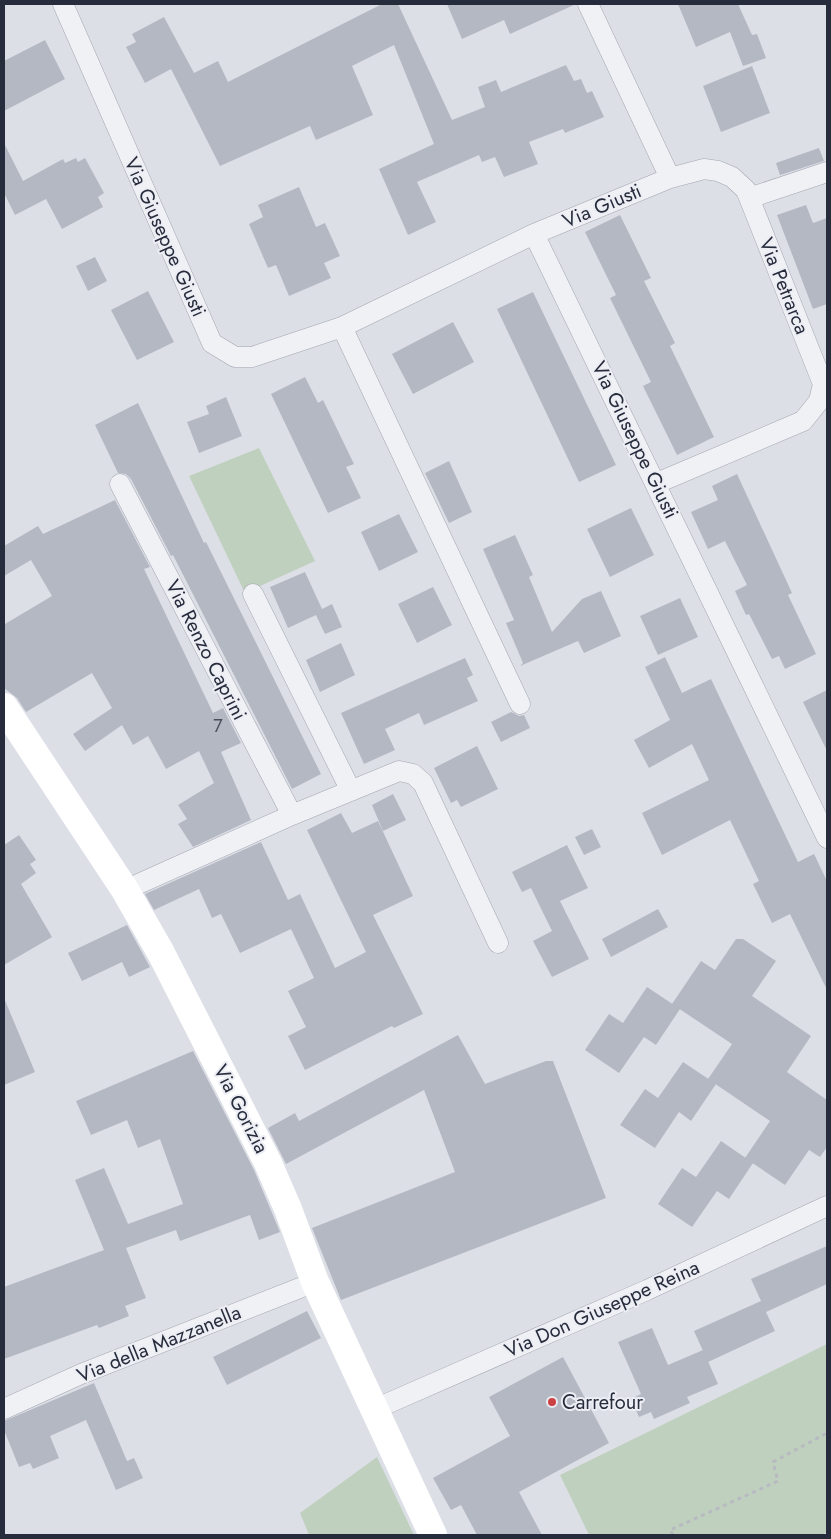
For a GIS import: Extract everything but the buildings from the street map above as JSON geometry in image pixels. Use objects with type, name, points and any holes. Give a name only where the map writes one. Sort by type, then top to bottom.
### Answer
[{"type":"street","name":"Via Giuseppe Giusti","points":[[63,4],[212,343],[235,357],[252,357],[342,327],[534,234],[657,483],[827,838]]},
{"type":"street","points":[[588,4],[670,178]]},
{"type":"street","name":"Via Petrarca","points":[[657,483],[803,421],[819,401],[823,384],[746,190],[732,177],[718,171],[704,169],[670,178]]},
{"type":"street","points":[[749,198],[827,172]]},
{"type":"street","name":"Via Giusti","points":[[534,234],[670,178]]},
{"type":"street","points":[[342,327],[520,704]]},
{"type":"street","name":"Via Renzo Caprini","points":[[120,484],[292,815]]},
{"type":"street","points":[[254,594],[351,791]]},
{"type":"street","name":"Via Gorizia","points":[[4,707],[124,890],[161,953],[250,1126],[288,1209],[315,1282],[434,1535]]},
{"type":"street","points":[[124,890],[292,815],[399,771],[413,774],[424,783],[498,943]]},
{"type":"street","name":"Via Don Giuseppe Reina","points":[[375,1409],[647,1290],[827,1206]]},
{"type":"street","name":"Via della Mazzanella","points":[[4,1409],[81,1374],[315,1282]]},
{"type":"path","points":[[672,1535],[670,1530],[778,1481],[773,1462],[827,1433]]},
{"type":"green space","points":[[259,448],[315,561],[260,586],[244,591],[189,476]]},
{"type":"green space","points":[[827,1344],[827,1532],[822,1535],[589,1535],[560,1475]]},
{"type":"green space","points":[[377,1457],[414,1535],[309,1535],[300,1513]]},
{"type":"place","name":"Carrefour","points":[[552,1402]]}]
